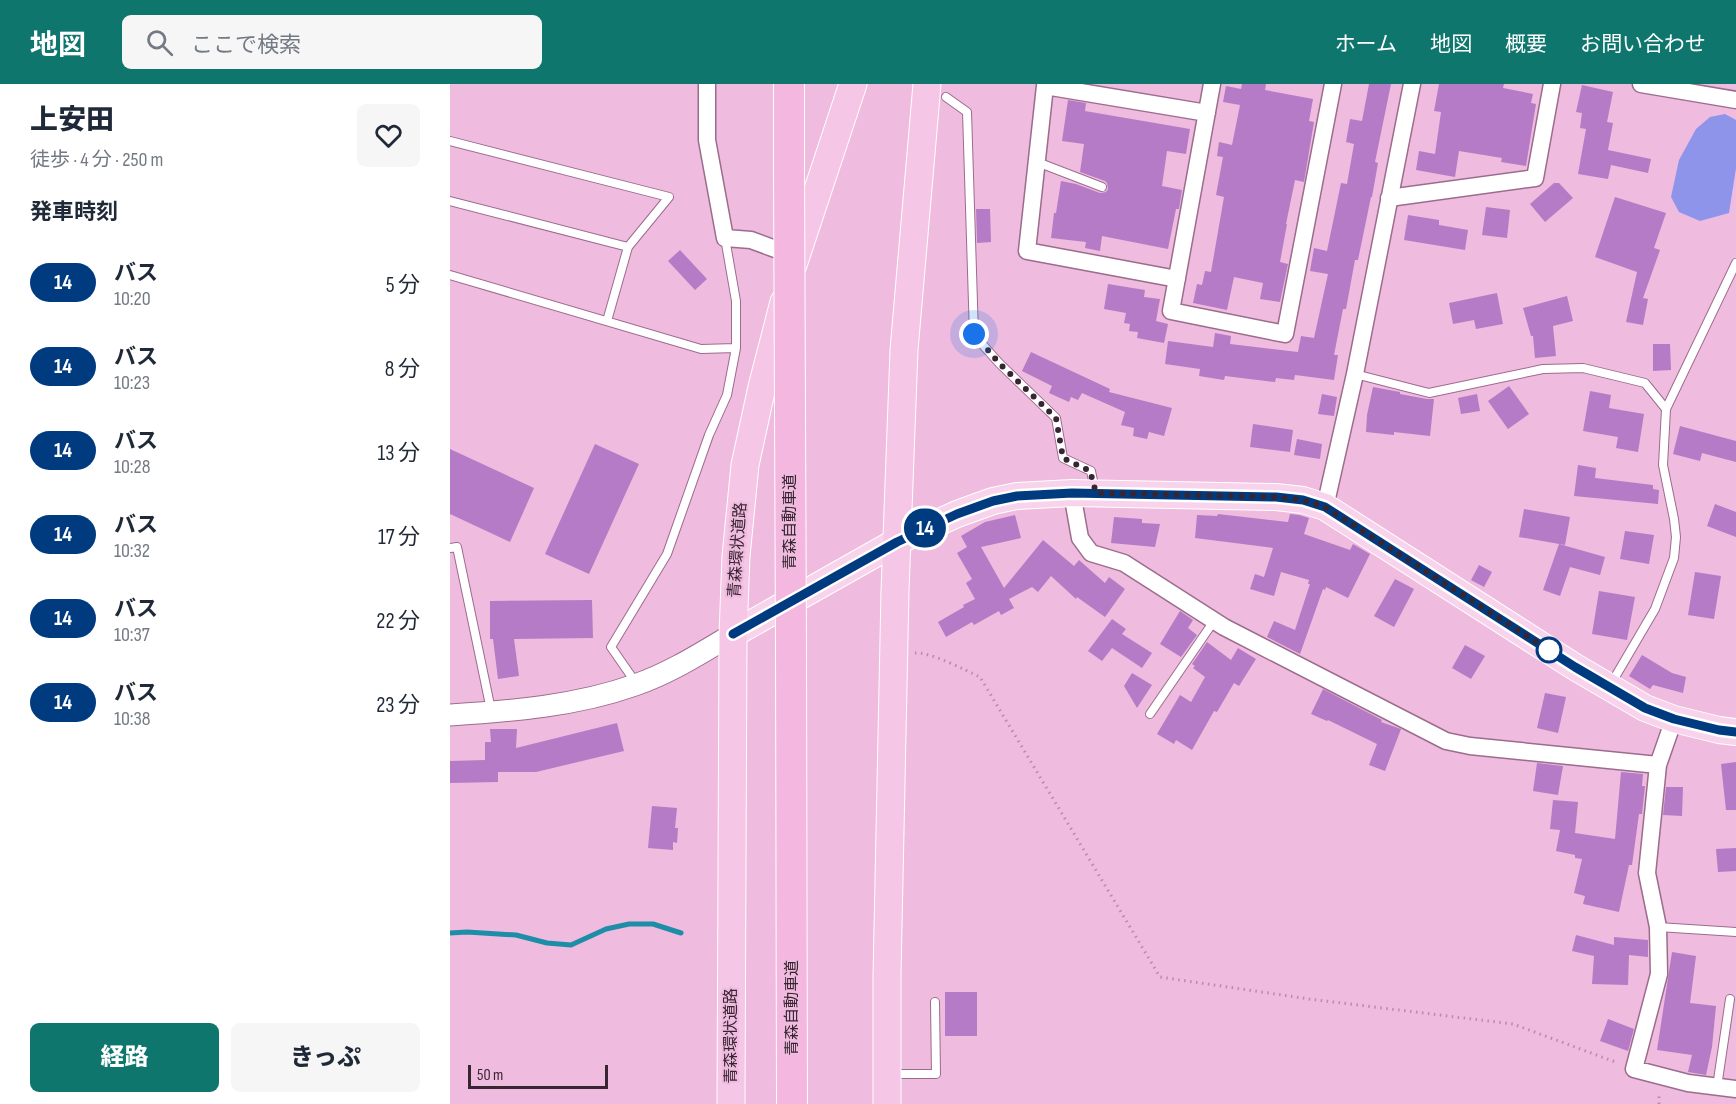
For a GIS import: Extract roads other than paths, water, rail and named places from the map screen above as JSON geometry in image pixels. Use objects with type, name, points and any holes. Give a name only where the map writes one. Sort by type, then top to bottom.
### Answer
[{"type":"highway","name":"青森自動車道","points":[[789,84],[792,1104]]},
{"type":"highway","name":"青森環状道路","points":[[731,1104],[733,634],[736,556],[745,465],[795,256],[853,84]]},
{"type":"highway","points":[[886,1104],[894,654],[904,350],[937,91]]},
{"type":"main road","points":[[733,634],[897,542],[957,514],[993,501],[1017,496],[1084,493],[1276,497],[1303,500],[1325,507],[1645,708],[1674,719],[1736,732]]},
{"type":"street","points":[[707,84],[707,140],[725,238],[751,240],[795,256]]},
{"type":"street","points":[[1212,84],[1172,311],[1285,334],[1333,84]]},
{"type":"street","points":[[1325,507],[1355,374],[1412,84]]},
{"type":"street","points":[[1389,198],[1535,178],[1552,84]]},
{"type":"street","points":[[1648,85],[1736,100]]},
{"type":"street","points":[[1177,279],[1027,251],[1045,86],[1207,113]]},
{"type":"street","points":[[1084,493],[1080,538],[1091,553],[1124,563],[1214,621],[1446,741],[1470,746],[1658,765]]},
{"type":"street","points":[[450,715],[558,704],[608,694],[637,685],[671,670],[733,634]]},
{"type":"street","points":[[1674,719],[1658,765],[1647,873],[1658,927],[1659,974],[1634,1069],[1688,1083],[1736,1089]]},
{"type":"lane","points":[[937,91],[967,112],[974,334],[999,363],[1056,418],[1063,458],[1090,471],[1084,493]]},
{"type":"lane","points":[[450,141],[669,196],[628,246],[607,321]]},
{"type":"lane","points":[[1037,162],[1102,187]]},
{"type":"lane","points":[[450,201],[628,246]]},
{"type":"lane","points":[[637,685],[611,647],[667,554],[709,435],[727,395],[736,348],[736,301],[725,238]]},
{"type":"lane","points":[[1609,687],[1655,609],[1674,558],[1676,537],[1674,519],[1663,465],[1666,409],[1736,263]]},
{"type":"lane","points":[[450,275],[701,349],[736,348]]},
{"type":"lane","points":[[1355,374],[1429,393],[1543,369],[1583,368],[1645,382],[1666,409]]},
{"type":"lane","points":[[450,548],[457,547],[491,712]]},
{"type":"lane","points":[[1150,714],[1214,621]]},
{"type":"lane","points":[[1658,927],[1736,932]]},
{"type":"lane","points":[[1717,1087],[1730,999]]},
{"type":"lane","points":[[887,1074],[936,1074],[935,1002]]},
{"type":"waterway","points":[[450,933],[516,935],[547,943],[571,945],[606,929],[629,924],[653,924],[681,933]]}]
